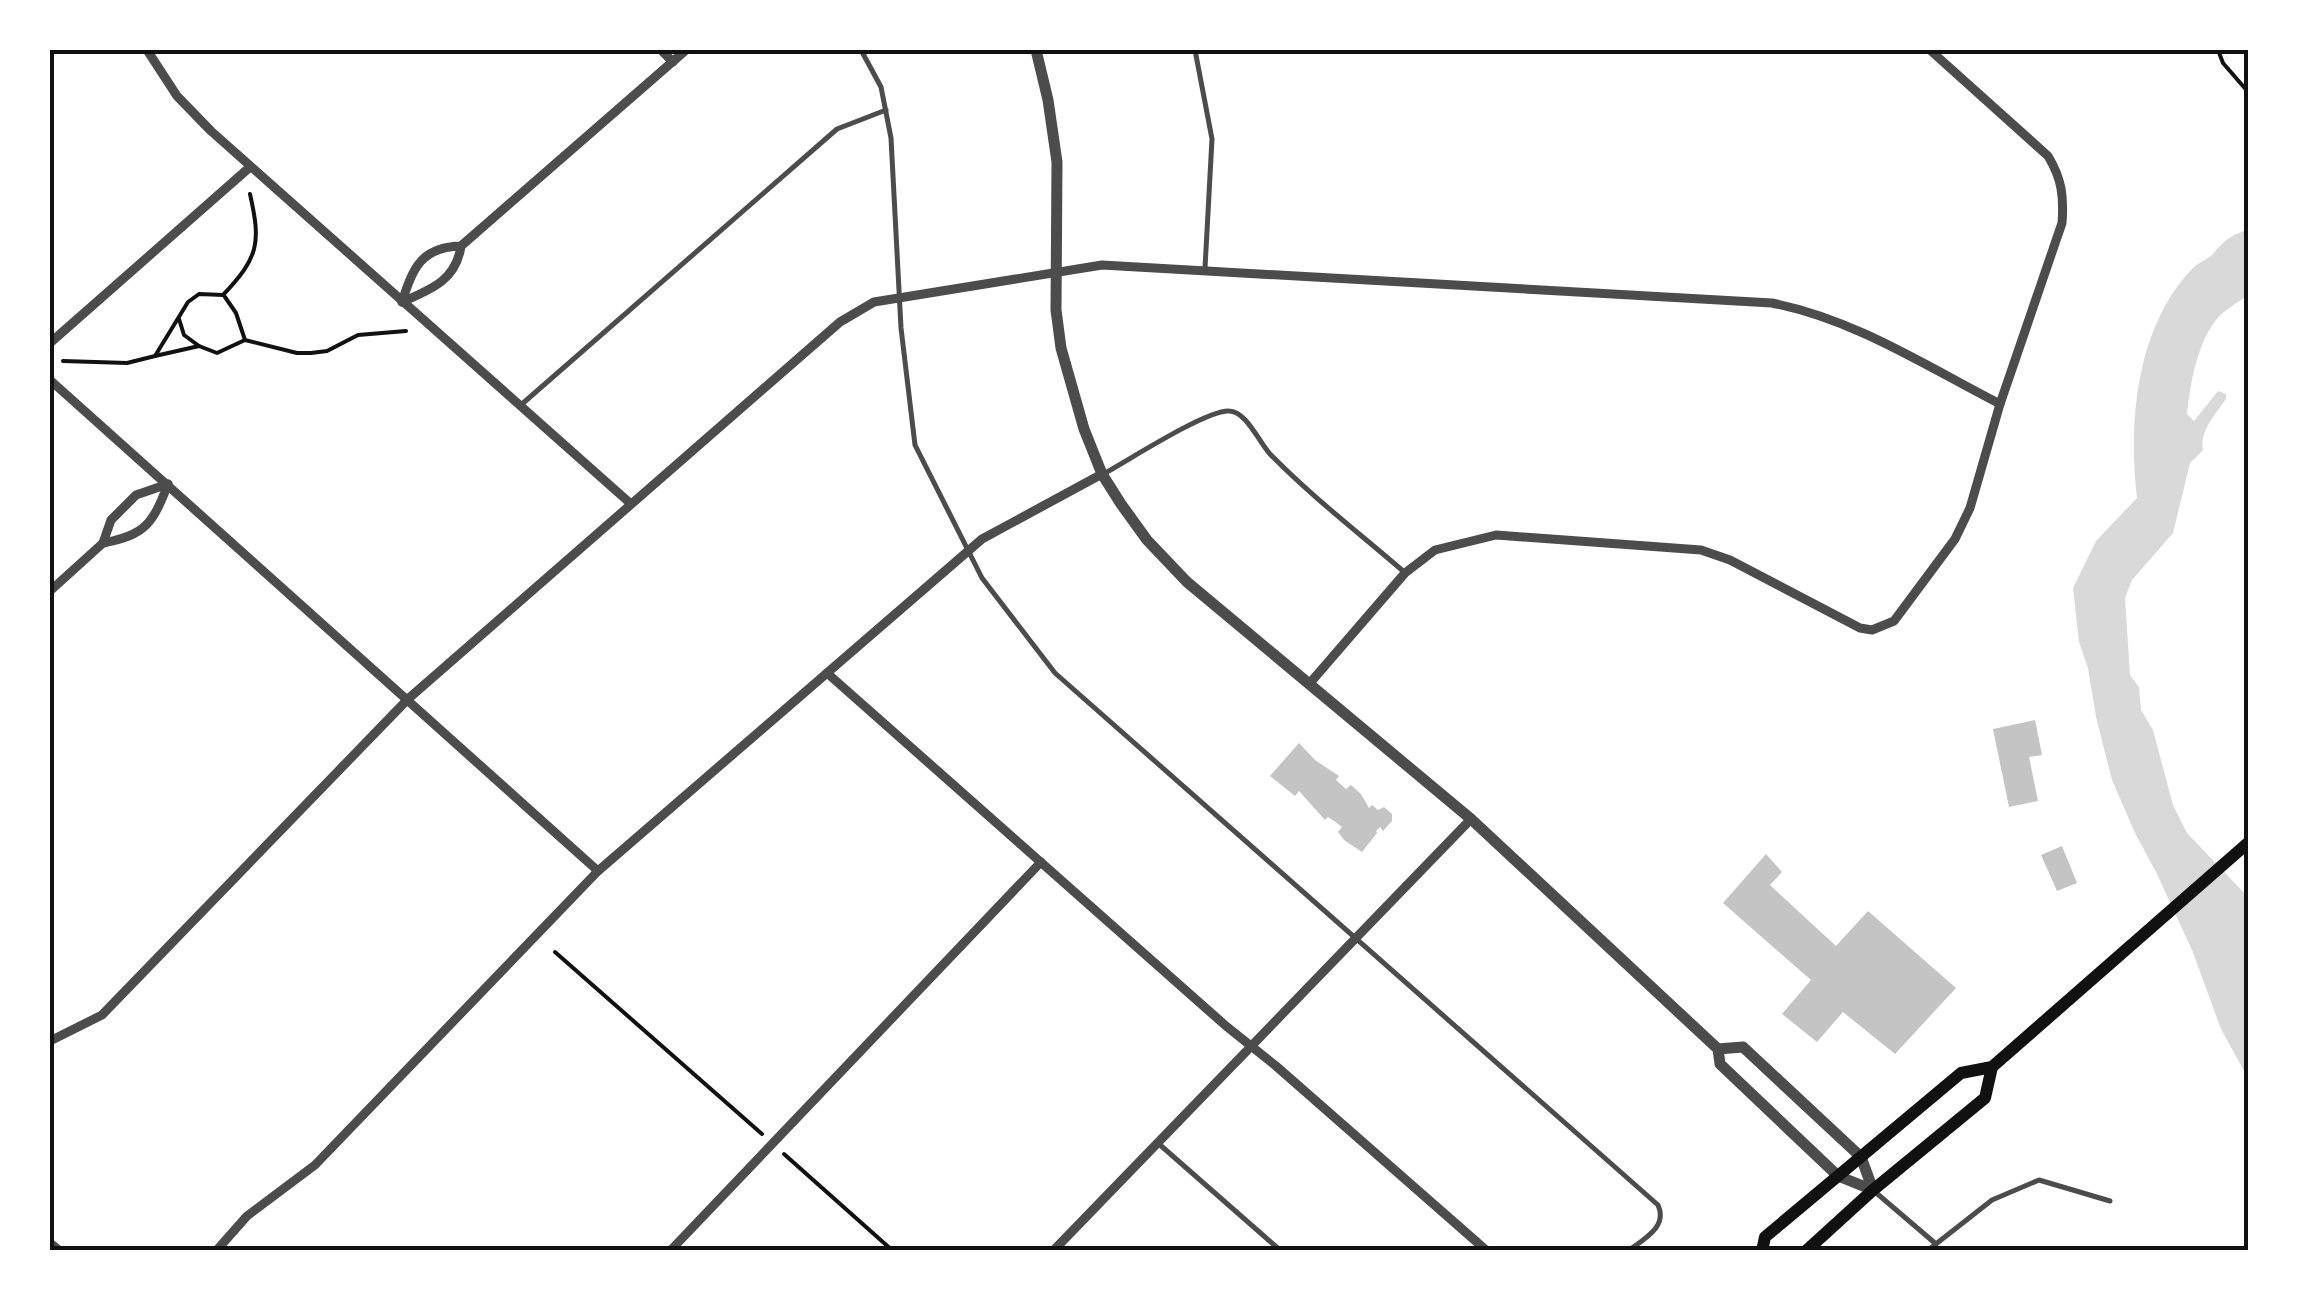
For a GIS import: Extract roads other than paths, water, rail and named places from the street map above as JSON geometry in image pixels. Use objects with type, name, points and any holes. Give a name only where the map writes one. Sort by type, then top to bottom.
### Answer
[{"type":"main road","points":[[1762,1251],[1765,1238],[1838,1176],[1961,1074],[1992,1067],[2249,842]]},
{"type":"main road","points":[[1806,1251],[1985,1098],[1992,1067]]},
{"type":"street","points":[[147,50],[177,96],[250,166],[631,504]]},
{"type":"street","points":[[662,50],[673,62]]},
{"type":"street","points":[[402,302],[433,288],[458,266],[461,246],[686,50]]},
{"type":"street","points":[[1036,50],[1048,100],[1056,162],[1056,310],[1064,359],[1073,398],[1102,474],[1147,540],[1168,563],[1471,819],[1718,1050],[1720,1064],[1838,1176],[1873,1190]]},
{"type":"street","points":[[1310,683],[1405,572],[1435,550],[1496,535],[1701,550],[1730,560],[1860,628],[1884,627],[1902,612],[1955,539],[1970,508],[2000,404],[2062,224],[2063,188],[2048,156],[1930,50]]},
{"type":"street","points":[[50,344],[250,166]]},
{"type":"street","points":[[402,302],[413,268],[440,246],[461,246]]},
{"type":"street","points":[[50,1041],[102,1015],[115,1003],[408,699],[840,322],[874,302],[1102,265],[1772,303],[1808,310],[1851,327],[2000,404]]},
{"type":"street","points":[[50,380],[598,871]]},
{"type":"street","points":[[216,1251],[247,1216],[316,1164],[598,871],[968,551],[995,530],[1102,474]]},
{"type":"street","points":[[50,591],[103,544],[129,538],[156,516],[168,484]]},
{"type":"street","points":[[103,544],[111,520],[136,495],[168,484]]},
{"type":"street","points":[[827,672],[1487,1251]]},
{"type":"street","points":[[1054,1251],[1471,819]]},
{"type":"street","points":[[670,1251],[1041,862]]},
{"type":"street","points":[[1718,1050],[1742,1047],[1861,1157],[1873,1190]]},
{"type":"street","points":[[50,1242],[60,1251]]},
{"type":"street","points":[[1062,1242],[1072,1251]]},
{"type":"lane","points":[[861,50],[881,88],[891,138],[914,445],[982,578],[1045,664],[1658,1204],[1660,1224],[1628,1251]]},
{"type":"lane","points":[[1194,50],[1212,139],[1205,268]]},
{"type":"lane","points":[[520,406],[837,130],[886,110]]},
{"type":"lane","points":[[1102,474],[1209,416],[1239,413],[1264,447],[1296,479],[1405,572]]},
{"type":"lane","points":[[1158,1144],[1281,1251]]},
{"type":"lane","points":[[1927,1251],[1992,1200],[2039,1180],[2110,1200]]},
{"type":"lane","points":[[1873,1190],[1936,1244]]}]
